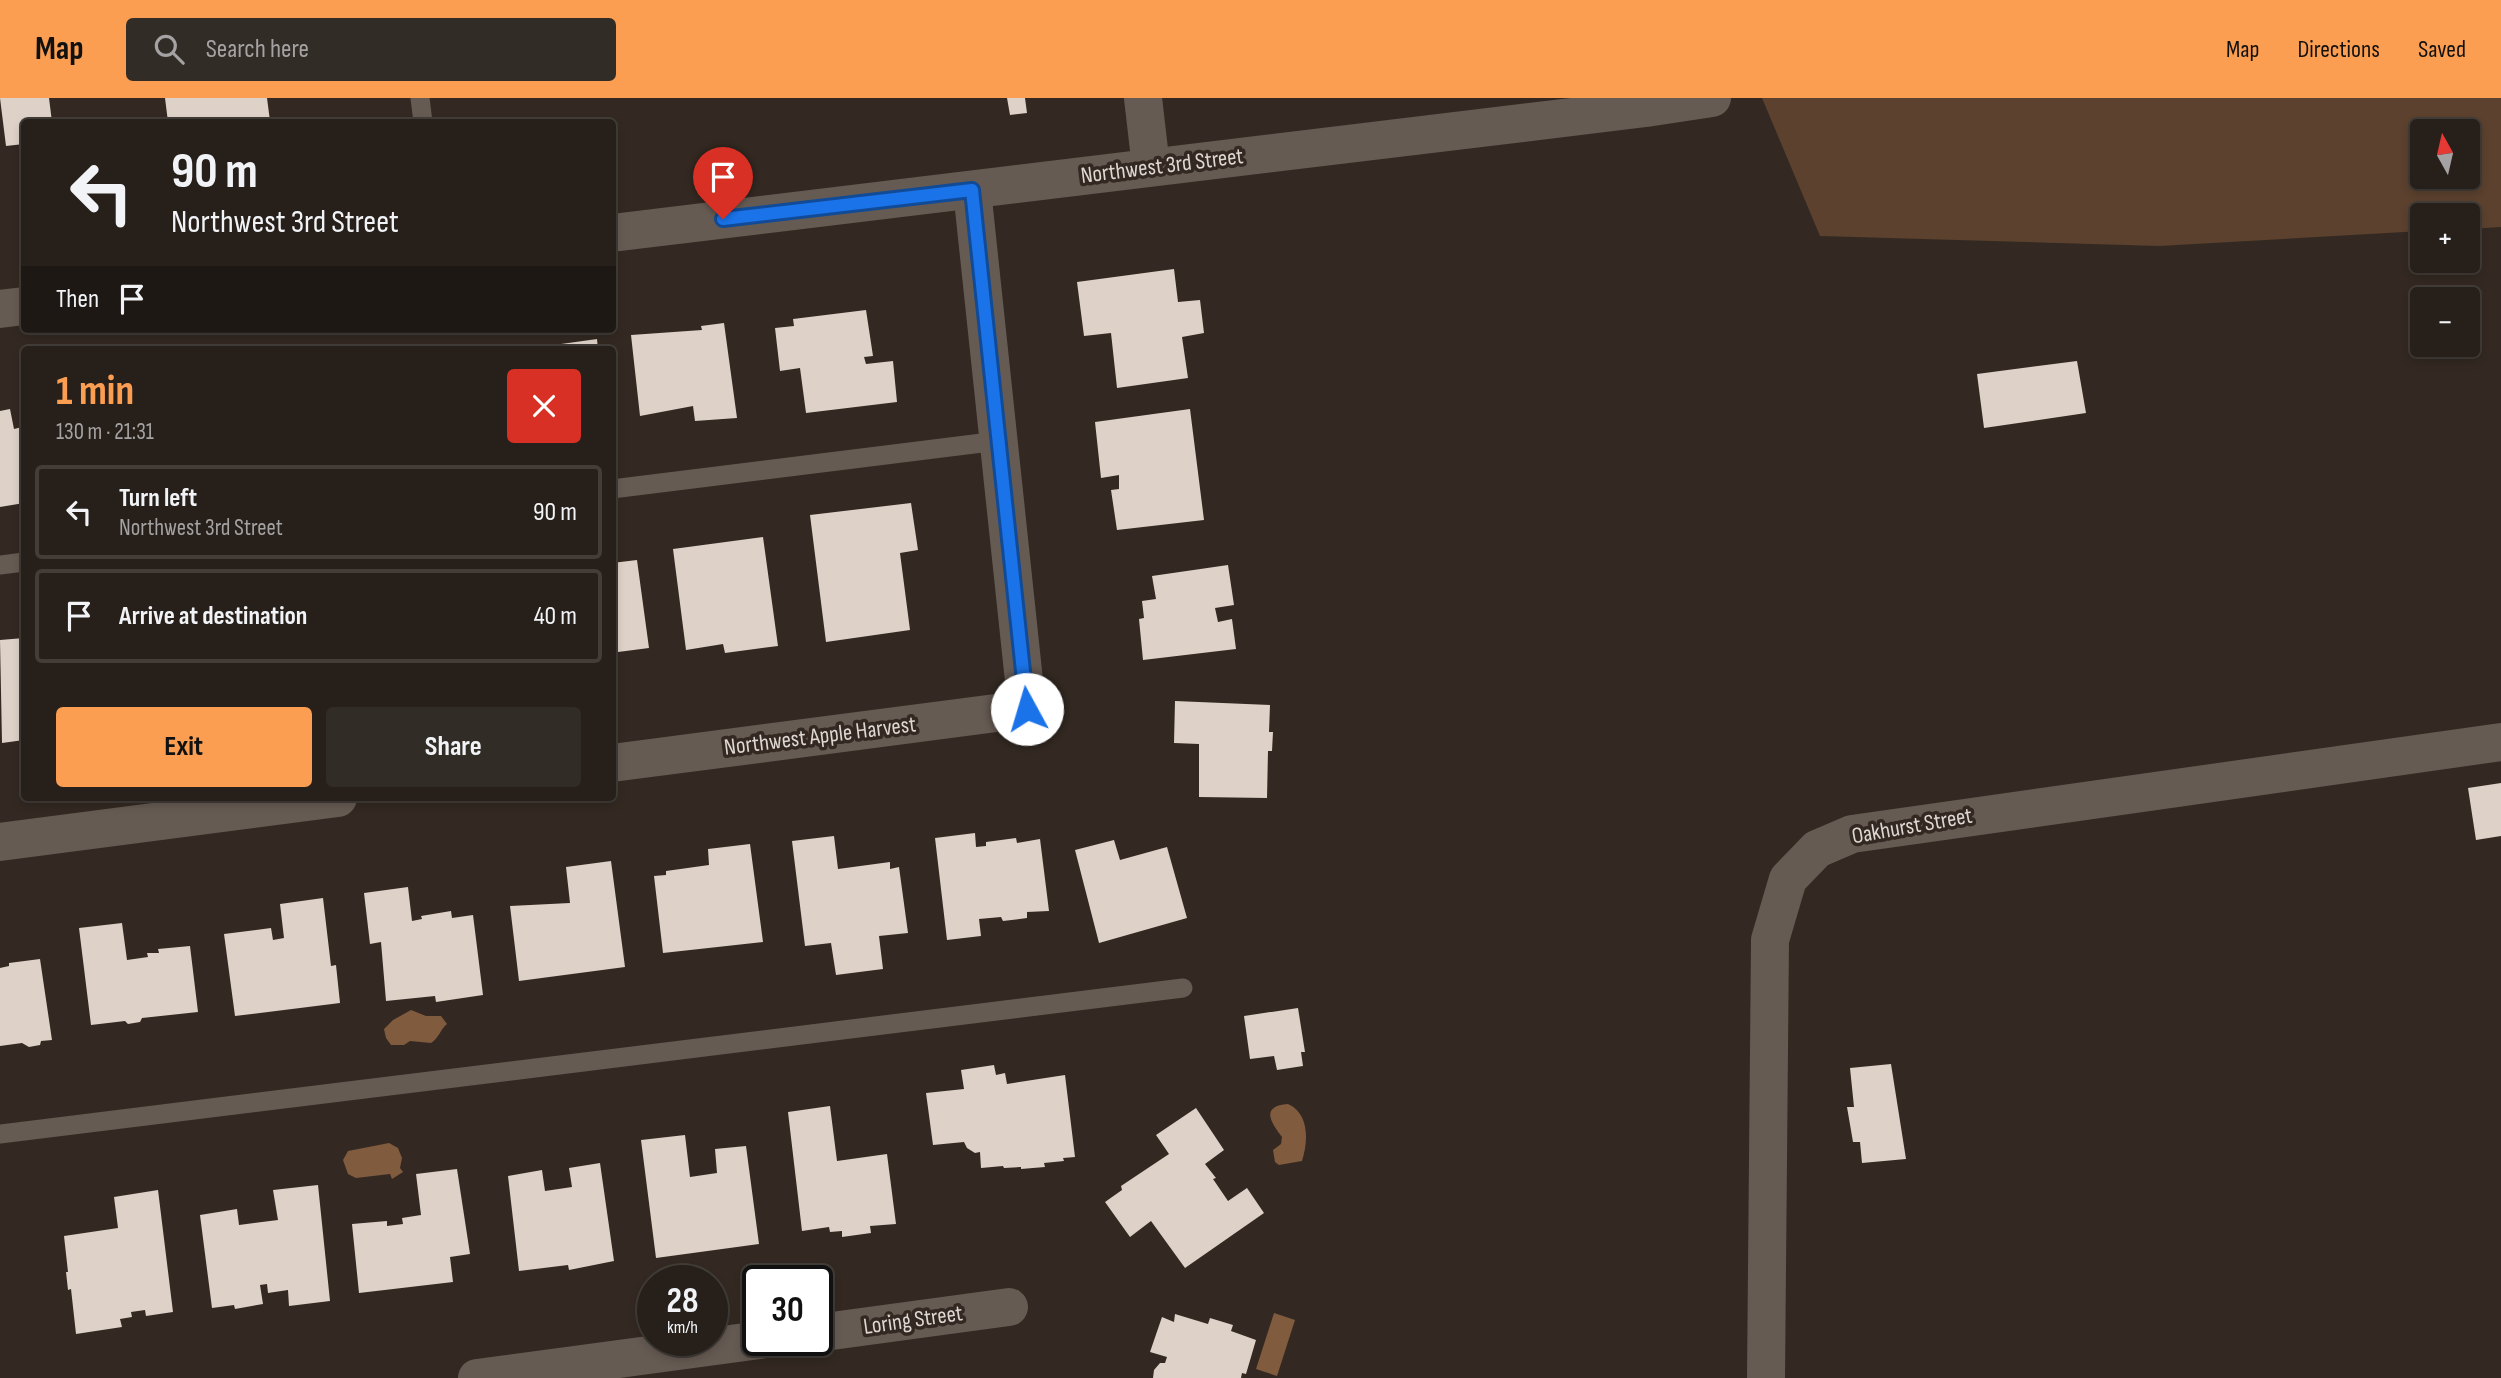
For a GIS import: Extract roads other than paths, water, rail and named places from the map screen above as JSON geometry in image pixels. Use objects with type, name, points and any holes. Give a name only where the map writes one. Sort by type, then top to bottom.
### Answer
[{"type":"street","points":[[1143,98],[1152,167]]},
{"type":"street","name":"Northwest 3rd Street","points":[[616,233],[972,190],[1646,103],[1712,98]]},
{"type":"street","points":[[972,190],[998,441]]},
{"type":"street","points":[[0,309],[21,306]]},
{"type":"street","name":"Northwest Apple Harvest","points":[[616,761],[1027,709],[998,441]]},
{"type":"street","name":"Oakhurst Street","points":[[1766,1378],[1770,940],[1788,880],[1818,849],[1852,834],[2501,742]]},
{"type":"street","points":[[0,842],[315,801]]},
{"type":"street","name":"Loring Street","points":[[833,1331],[1009,1307]]},
{"type":"street","points":[[477,1378],[742,1342]]},
{"type":"lane","points":[[419,98],[422,119]]},
{"type":"lane","points":[[616,489],[998,441]]},
{"type":"lane","points":[[0,565],[21,562]]},
{"type":"lane","points":[[0,1134],[1183,988]]}]
